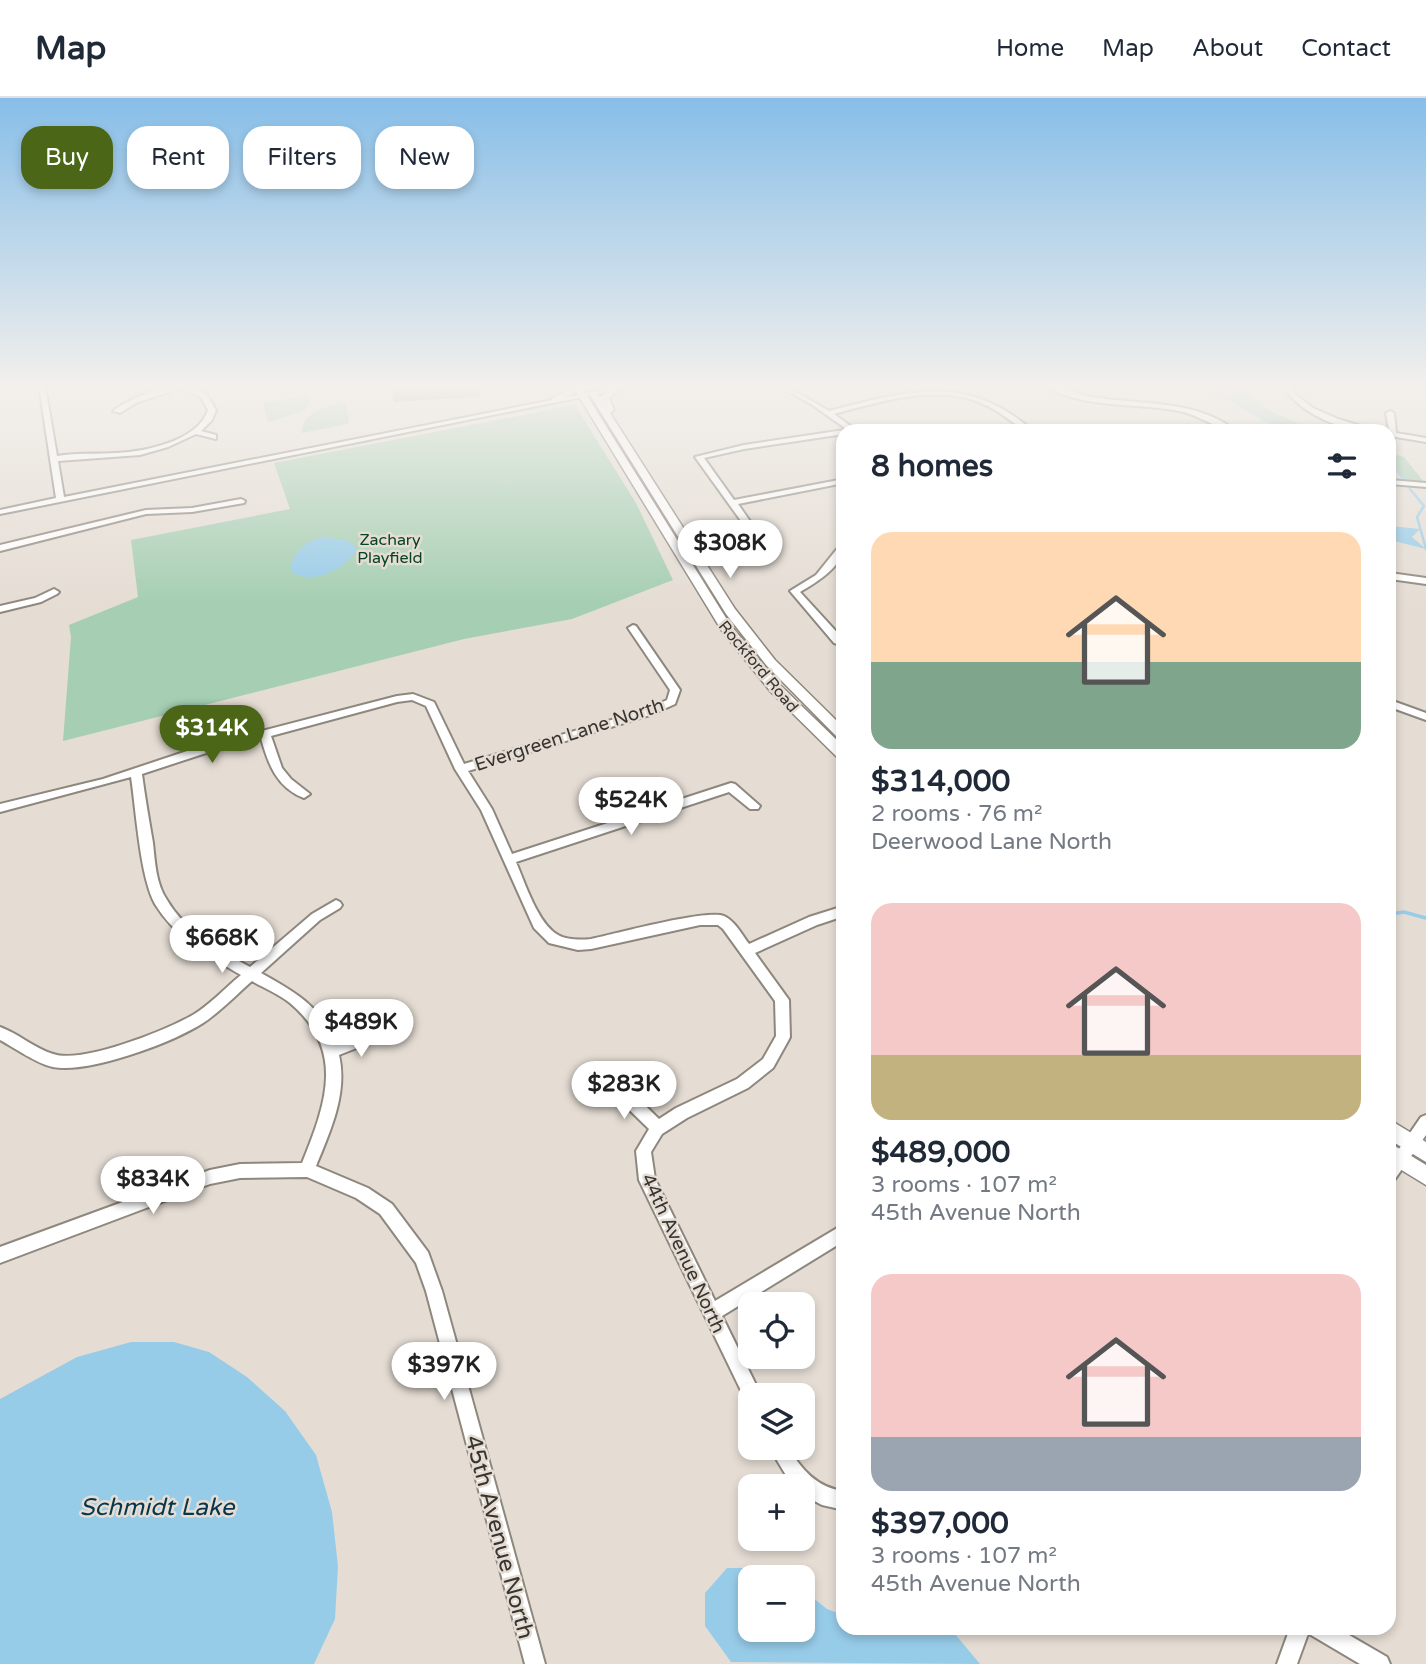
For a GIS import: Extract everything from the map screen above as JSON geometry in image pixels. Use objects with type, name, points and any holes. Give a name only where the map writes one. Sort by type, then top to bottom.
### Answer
[{"type":"main road","name":"Rockford Road","points":[[626,459],[726,628],[776,689],[836,748]]},
{"type":"main road","name":"Rockford Road","points":[[635,459],[737,620],[779,672],[836,728]]},
{"type":"main road","points":[[1403,1156],[1426,1176]]},
{"type":"street","points":[[54,459],[60,498]]},
{"type":"street","points":[[0,512],[253,459]]},
{"type":"street","points":[[193,471],[269,459]]},
{"type":"street","points":[[701,459],[752,530]]},
{"type":"street","points":[[732,502],[836,482]]},
{"type":"street","points":[[1396,482],[1426,485]]},
{"type":"street","points":[[0,548],[146,512],[192,510],[241,501]]},
{"type":"street","points":[[836,556],[819,577],[794,591],[836,638]]},
{"type":"street","points":[[1396,577],[1426,581]]},
{"type":"street","points":[[0,609],[38,600],[54,592]]},
{"type":"street","name":"Evergreen Lane North","points":[[461,769],[659,709],[674,696],[672,684],[633,628]]},
{"type":"street","points":[[0,808],[136,772],[200,751],[405,698],[426,701],[433,708],[461,769],[481,798],[538,923],[554,939],[565,943],[591,944],[709,919],[728,925],[749,950],[782,1000],[786,1013],[781,1048],[761,1072],[658,1128],[616,1087]]},
{"type":"street","points":[[1396,705],[1426,717]]},
{"type":"street","points":[[265,734],[277,773],[292,788],[303,794]]},
{"type":"street","points":[[0,1255],[210,1177],[240,1171],[307,1170],[331,1107],[336,1083],[332,1051],[329,1040],[309,1010],[277,987],[183,930],[163,909],[155,894],[152,879],[136,772]]},
{"type":"street","points":[[509,860],[731,787],[754,806]]},
{"type":"street","points":[[0,1034],[51,1061],[80,1062],[178,1030],[214,1006],[316,917],[336,905]]},
{"type":"street","points":[[749,950],[836,914]]},
{"type":"street","points":[[332,1051],[377,1034]]},
{"type":"street","points":[[1403,1156],[1426,1122]]},
{"type":"street","name":"44th Avenue North","points":[[658,1128],[647,1143],[643,1170],[746,1383]]},
{"type":"street","name":"45th Avenue North","points":[[307,1170],[362,1193],[386,1209],[422,1258],[434,1291],[535,1664]]},
{"type":"street","points":[[712,1313],[836,1237]]},
{"type":"street","points":[[785,1460],[794,1475],[821,1496],[836,1500]]},
{"type":"street","points":[[1287,1664],[1297,1635]]},
{"type":"street","points":[[1330,1635],[1380,1664]]},
{"type":"green space","name":"Zachary Playfield","points":[[294,459],[609,459],[636,503],[673,580],[572,619],[464,639],[63,741],[71,637],[69,625],[138,597],[131,540],[290,509],[274,463]]},
{"type":"green space","points":[[1396,459],[1406,459],[1424,482],[1402,480],[1396,467]]},
{"type":"water","points":[[1396,527],[1420,529],[1412,537],[1426,549],[1396,542]]},
{"type":"water","points":[[324,537],[349,541],[357,549],[345,563],[327,573],[308,577],[290,570],[294,557],[301,548]]},
{"type":"water","name":"Schmidt Lake","points":[[131,1342],[174,1342],[209,1352],[247,1377],[285,1411],[316,1455],[332,1512],[338,1566],[335,1619],[314,1664],[0,1664],[0,1399],[77,1357]]},
{"type":"water","points":[[727,1568],[738,1568],[738,1642],[815,1642],[815,1600],[836,1612],[836,1635],[956,1635],[980,1664],[731,1662],[705,1626],[705,1593]]},
{"type":"waterway","points":[[1396,470],[1406,481]]},
{"type":"waterway","points":[[1410,489],[1424,506],[1417,517],[1426,549]]},
{"type":"waterway","points":[[1396,913],[1404,912],[1426,918]]}]
